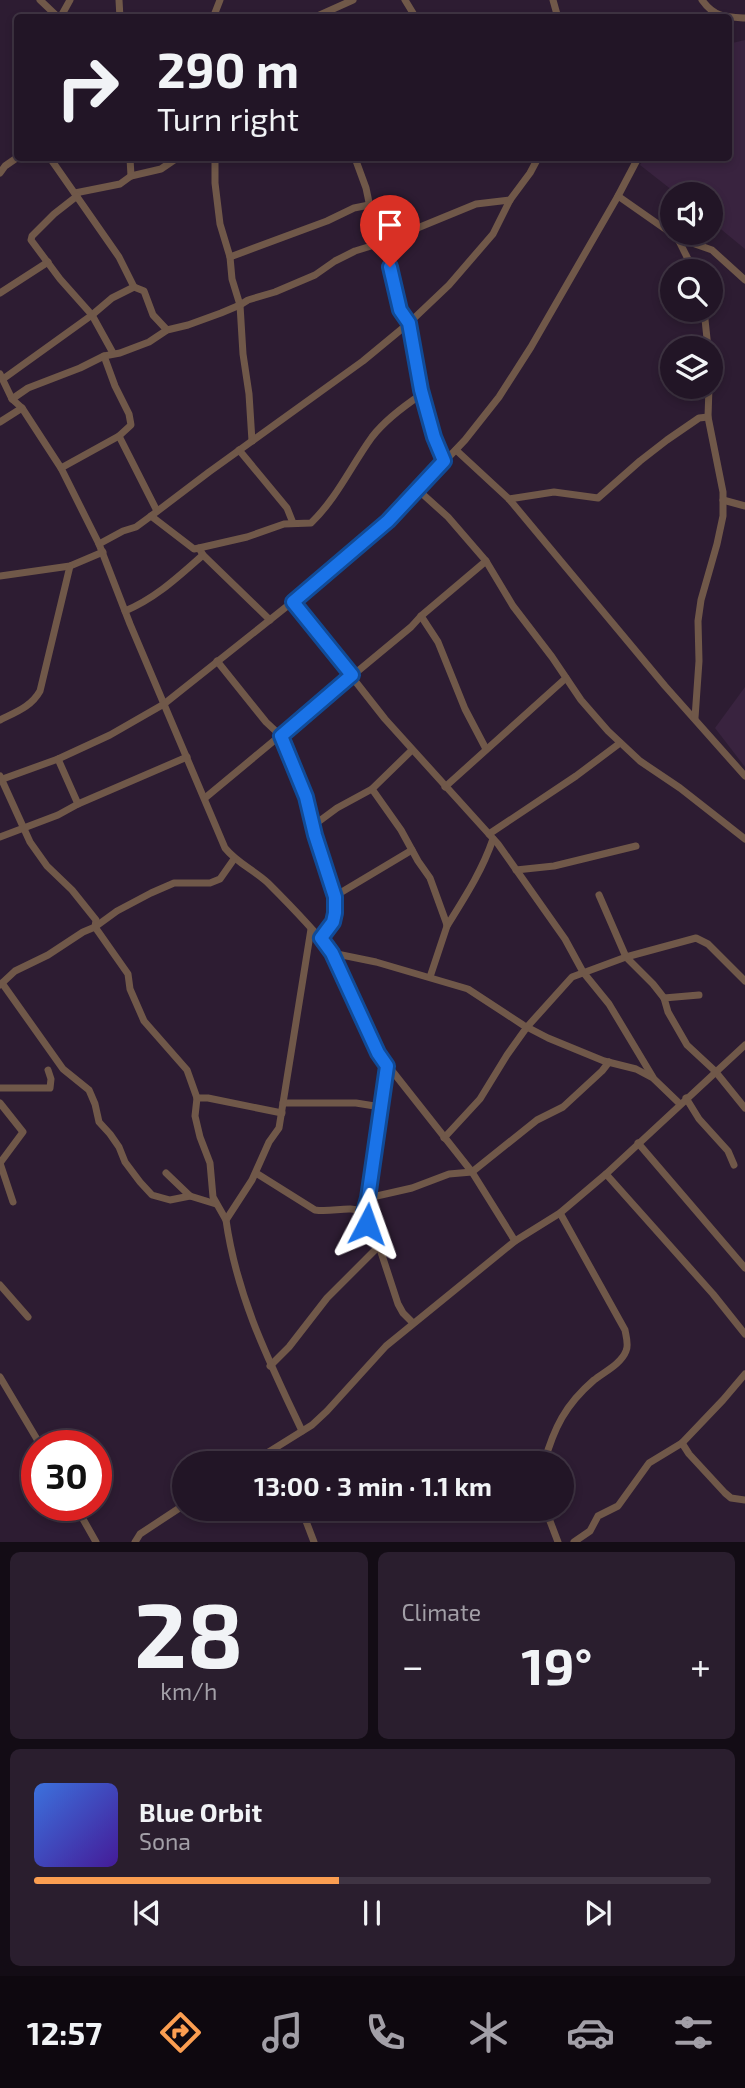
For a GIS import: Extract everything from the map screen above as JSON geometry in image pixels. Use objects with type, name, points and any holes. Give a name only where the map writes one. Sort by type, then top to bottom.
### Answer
[{"type":"street","points":[[40,0],[56,14]]},
{"type":"street","points":[[322,14],[353,0]]},
{"type":"street","points":[[702,0],[708,14]]},
{"type":"street","points":[[52,161],[119,257],[134,287],[144,291],[153,315],[167,330]]},
{"type":"street","points":[[130,161],[131,176]]},
{"type":"street","points":[[113,353],[92,315],[35,247],[32,236],[76,194],[120,184],[131,176],[161,169],[173,161]]},
{"type":"street","points":[[215,161],[220,224],[240,305],[243,354],[250,394],[252,441]]},
{"type":"street","points":[[356,161],[400,310],[409,323],[422,394],[444,461]]},
{"type":"street","points":[[0,576],[70,566],[101,548],[123,531],[136,527],[363,361],[409,323],[476,256],[493,234],[510,200],[536,161]]},
{"type":"street","points":[[302,1431],[270,1366],[241,1289],[229,1244],[226,1220],[213,1197],[210,1163],[195,1116],[197,1098],[187,1070],[144,1021],[130,989],[128,974],[95,927],[96,920],[72,890],[47,866],[30,842],[1,778],[58,759],[110,735],[164,704],[293,602],[388,521],[477,428],[492,407],[531,347],[636,161]]},
{"type":"street","points":[[618,196],[660,225]]},
{"type":"street","points":[[12,399],[28,388],[104,356],[149,342],[167,330],[188,325],[315,275],[355,251],[476,204],[510,200]]},
{"type":"street","points":[[230,257],[369,205]]},
{"type":"street","points":[[698,245],[712,250],[745,280]]},
{"type":"street","points":[[0,293],[48,262]]},
{"type":"street","points":[[134,287],[112,298],[92,315],[2,377],[12,399],[22,408],[61,468],[101,548],[225,848],[234,859],[266,882],[321,938],[332,953],[378,1053],[472,1172],[515,1241]]},
{"type":"street","points":[[61,468],[119,436],[131,425],[129,414],[115,387],[104,356]]},
{"type":"street","points":[[125,611],[161,592],[201,551],[284,524],[307,524],[315,519],[328,505],[374,435],[422,394]]},
{"type":"street","points":[[695,718],[699,661],[698,621],[721,526],[723,500],[708,417],[709,399]]},
{"type":"street","points":[[0,422],[22,408]]},
{"type":"street","points":[[509,499],[554,492],[598,498],[667,440],[699,418],[708,417]]},
{"type":"street","points":[[119,436],[154,514],[194,549],[201,551],[270,620]]},
{"type":"street","points":[[239,450],[287,508],[293,523]]},
{"type":"street","points":[[456,450],[509,499],[665,686],[745,776]]},
{"type":"street","points":[[417,489],[448,517],[485,561],[513,606],[581,700],[620,743],[745,839]]},
{"type":"street","points":[[723,500],[745,506]]},
{"type":"street","points":[[205,798],[411,627],[485,561]]},
{"type":"street","points":[[0,720],[24,708],[40,691],[70,566]]},
{"type":"street","points":[[293,602],[412,750],[491,836],[565,939],[583,972],[609,1004],[654,1079]]},
{"type":"street","points":[[421,617],[438,642],[466,709],[486,748]]},
{"type":"street","points":[[217,661],[266,722],[281,736],[306,797],[335,897],[333,922],[321,938]]},
{"type":"street","points":[[445,787],[566,678]]},
{"type":"street","points":[[430,977],[447,926],[477,878],[491,836],[620,743]]},
{"type":"street","points":[[314,825],[337,808],[372,789],[412,750]]},
{"type":"street","points":[[0,837],[58,815],[187,757]]},
{"type":"street","points":[[58,759],[78,804]]},
{"type":"street","points":[[372,789],[430,878],[447,926]]},
{"type":"street","points":[[516,870],[554,866],[636,846]]},
{"type":"street","points":[[335,897],[412,850]]},
{"type":"street","points":[[216,1204],[190,1196],[170,1200],[152,1195],[139,1182],[125,1162],[115,1140],[99,1122],[89,1090],[63,1069],[1,984],[15,971],[48,955],[117,911],[174,883],[210,883],[220,879],[234,859]]},
{"type":"street","points":[[599,894],[626,957],[664,998],[668,1012],[687,1045],[715,1071],[745,1108]]},
{"type":"street","points":[[226,1220],[256,1173],[269,1142],[279,1128],[311,929]]},
{"type":"street","points":[[444,1138],[480,1100],[527,1027],[572,978],[583,972],[696,938],[708,944],[745,981]]},
{"type":"street","points":[[332,953],[376,962],[468,989],[527,1027],[572,1049],[636,1069],[683,1101],[729,1151],[734,1165]]},
{"type":"street","points":[[664,998],[699,995]]},
{"type":"street","points":[[269,1451],[312,1425],[386,1346],[515,1241],[560,1213],[745,1045]]},
{"type":"street","points":[[368,1198],[412,1188],[449,1174],[472,1172],[537,1120],[563,1107],[609,1062]]},
{"type":"street","points":[[387,1066],[364,1212],[379,1246],[398,1304],[402,1313],[413,1323]]},
{"type":"street","points":[[0,1088],[50,1088],[48,1070]]},
{"type":"street","points":[[197,1098],[282,1113]]},
{"type":"street","points":[[0,1103],[23,1132],[0,1163],[13,1202]]},
{"type":"street","points":[[283,1103],[356,1103],[381,1107]]},
{"type":"street","points":[[638,1143],[745,1268]]},
{"type":"street","points":[[166,1172],[182,1185],[190,1196]]},
{"type":"street","points":[[256,1173],[315,1210],[326,1212],[355,1208],[364,1212]]},
{"type":"street","points":[[606,1174],[745,1334]]},
{"type":"street","points":[[548,1451],[557,1422],[592,1382],[619,1361],[627,1344],[625,1330],[560,1213]]},
{"type":"street","points":[[270,1366],[289,1347],[327,1298],[379,1246]]},
{"type":"street","points":[[0,1285],[29,1317]]},
{"type":"street","points":[[574,1542],[590,1531],[598,1516],[618,1506],[649,1463],[682,1443],[745,1374]]},
{"type":"street","points":[[0,1377],[31,1430]]},
{"type":"street","points":[[682,1443],[725,1493],[731,1498],[745,1500]]},
{"type":"street","points":[[135,1542],[140,1534],[172,1513]]},
{"type":"street","points":[[84,1521],[96,1542]]},
{"type":"street","points":[[306,1521],[314,1542]]},
{"type":"street","points":[[550,1521],[558,1542]]},
{"type":"shaded area","points":[[745,40],[745,249],[723,231],[723,182],[662,182],[640,165],[642,161],[732,161],[732,43]]},
{"type":"shaded area","points":[[745,687],[745,767],[715,728]]},
{"type":"route","points":[[367,1224],[364,1212],[387,1066],[378,1053],[332,953],[321,938],[333,922],[335,897],[306,797],[281,736],[352,675],[293,602],[388,521],[444,461],[434,437],[421,390],[409,323],[400,310],[390,267]]}]
